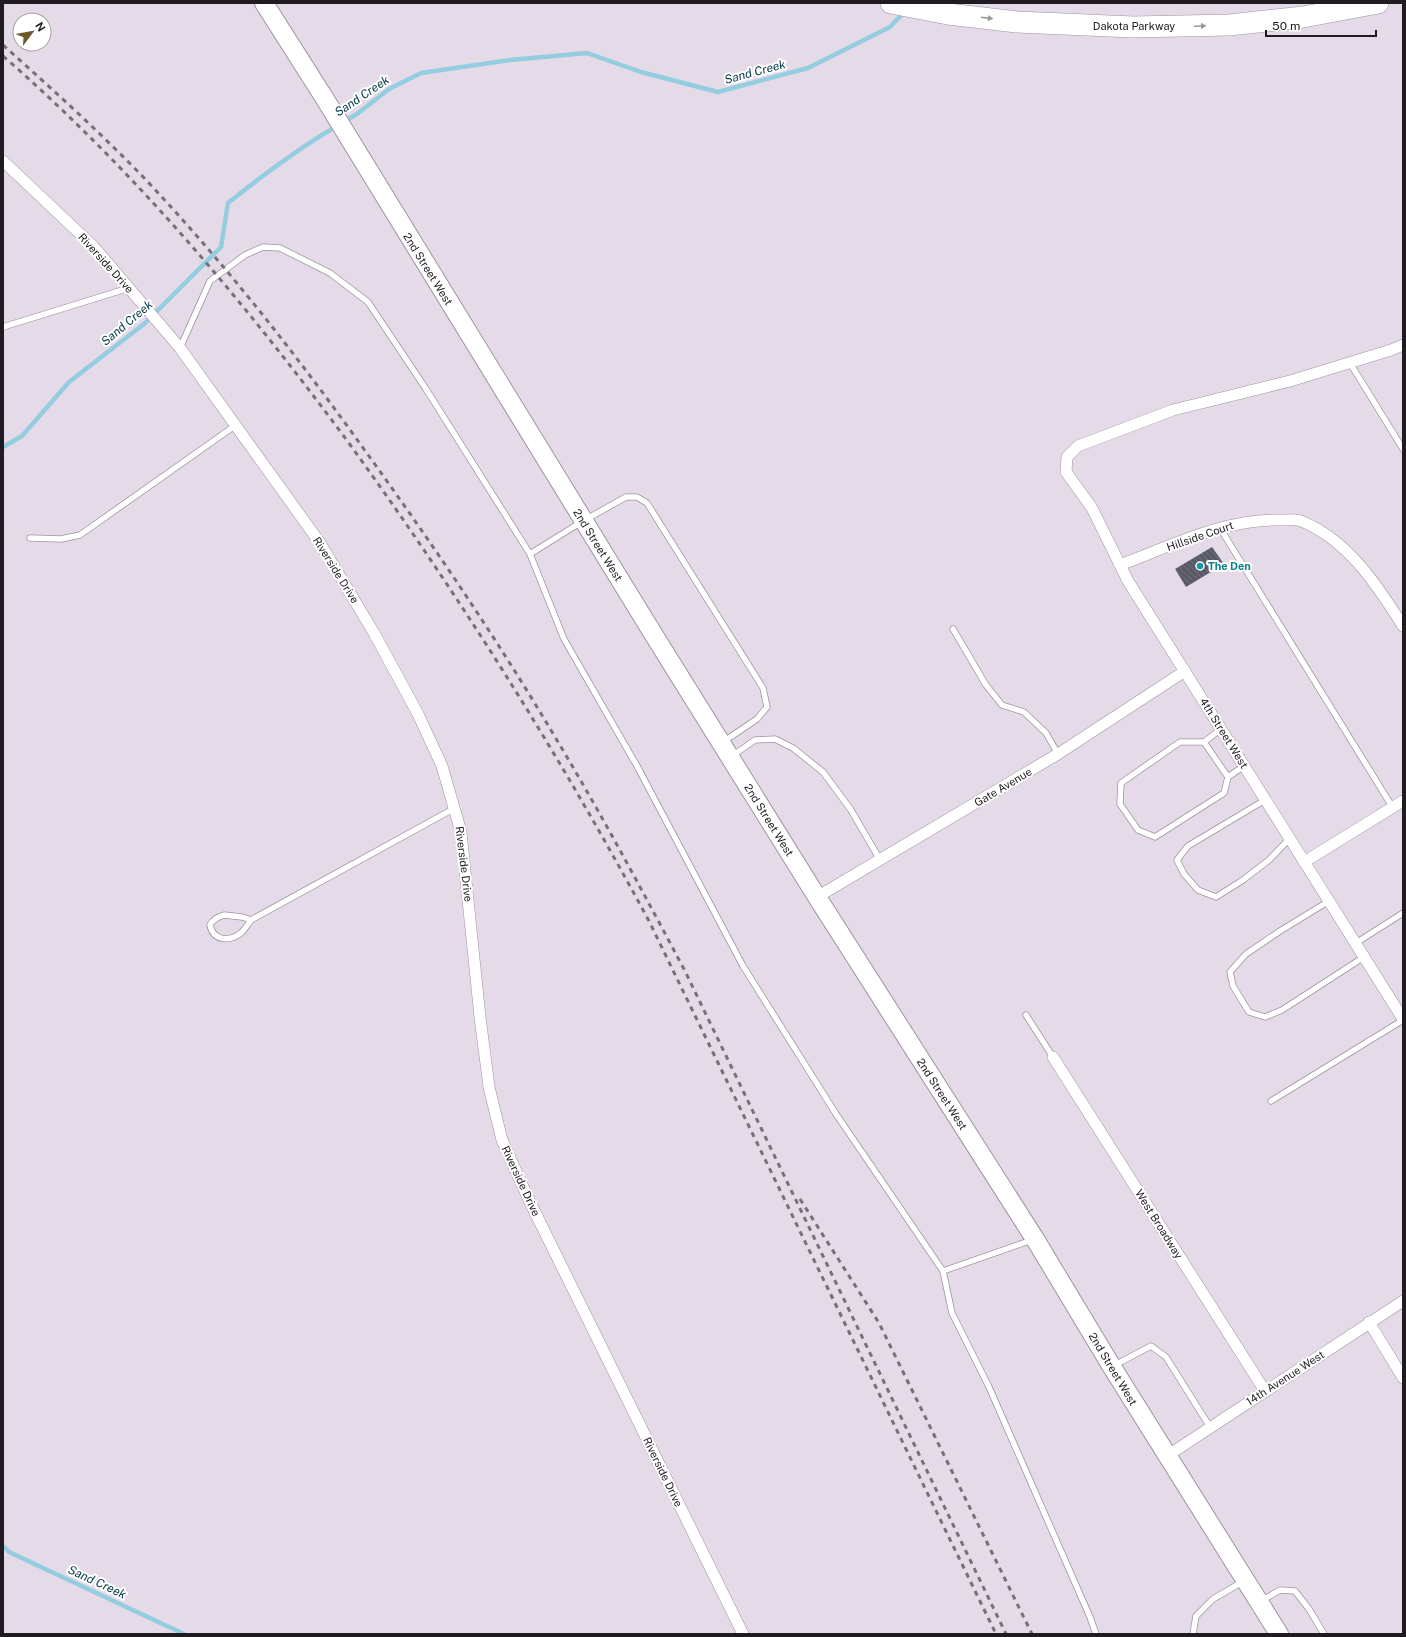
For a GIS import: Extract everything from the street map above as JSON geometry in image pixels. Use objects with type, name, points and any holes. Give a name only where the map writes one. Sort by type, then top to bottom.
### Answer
[{"type":"highway","name":"Dakota Parkway","points":[[891,3],[948,14],[1017,22],[1141,27],[1229,25],[1303,17],[1378,3]]},
{"type":"main road","name":"2nd Street West","points":[[264,3],[325,99],[583,521],[817,897],[1035,1239],[1112,1367],[1279,1634]]},
{"type":"street","name":"Riverside Drive","points":[[3,161],[94,248],[180,348],[312,530],[374,632],[418,714],[434,747],[446,778],[461,832],[480,1018],[489,1087],[502,1140],[529,1200],[743,1634]]},
{"type":"street","points":[[1350,362],[1403,345]]},
{"type":"street","name":"4th Street West","points":[[1350,362],[1290,381],[1173,410],[1078,446],[1067,457],[1066,472],[1092,508],[1128,580],[1403,1020]]},
{"type":"street","name":"Hillside Court","points":[[1120,565],[1200,534],[1235,523],[1265,519],[1299,520],[1324,533],[1348,551],[1390,606],[1403,626]]},
{"type":"street","name":"Gate Avenue","points":[[817,897],[1058,754],[1185,671]]},
{"type":"street","points":[[1304,862],[1403,801]]},
{"type":"street","name":"West Broadway","points":[[1053,1057],[1265,1391]]},
{"type":"street","name":"14th Avenue West","points":[[1167,1456],[1403,1301]]},
{"type":"street","points":[[1369,1322],[1403,1378]]},
{"type":"lane","points":[[180,348],[210,281],[245,255],[263,247],[280,248],[330,273],[368,302],[426,388],[530,554],[564,639],[637,766],[743,966],[836,1114],[943,1271],[952,1314],[988,1387],[1087,1610],[1096,1634]]},
{"type":"lane","points":[[3,327],[129,288]]},
{"type":"lane","points":[[1350,362],[1403,449]]},
{"type":"lane","points":[[30,538],[62,539],[80,535],[236,424]]},
{"type":"lane","points":[[530,554],[583,521],[626,497],[637,497],[646,503],[763,688],[768,707],[757,720],[726,750]]},
{"type":"lane","points":[[1220,528],[1392,808]]},
{"type":"lane","points":[[952,629],[986,685],[1002,705],[1024,712],[1046,733],[1058,754]]},
{"type":"lane","points":[[1221,729],[1204,742],[1180,742],[1121,783],[1120,804],[1138,830],[1155,837],[1224,793],[1228,777],[1244,766]]},
{"type":"lane","points":[[726,750],[755,740],[775,739],[793,748],[823,772],[851,810],[880,860]]},
{"type":"lane","points":[[1204,742],[1228,777]]},
{"type":"lane","points":[[1265,800],[1188,846],[1177,860],[1184,874],[1198,890],[1216,897],[1243,880],[1269,860],[1290,838]]},
{"type":"lane","points":[[251,920],[242,917],[224,915],[212,921],[210,925],[211,931],[216,937],[228,938],[235,936],[242,932],[251,920],[455,807]]},
{"type":"lane","points":[[1329,901],[1280,930],[1246,954],[1230,972],[1233,986],[1249,1012],[1265,1017],[1282,1010],[1364,957]]},
{"type":"lane","points":[[1356,943],[1403,914]]},
{"type":"lane","points":[[1026,1015],[1053,1057]]},
{"type":"lane","points":[[1271,1101],[1403,1020]]},
{"type":"lane","points":[[943,1271],[1035,1239]]},
{"type":"lane","points":[[1112,1367],[1150,1346],[1166,1357],[1210,1427]]},
{"type":"lane","points":[[1193,1634],[1196,1616],[1214,1599],[1245,1581]]},
{"type":"lane","points":[[1259,1602],[1280,1590],[1295,1591],[1309,1609],[1324,1634]]},
{"type":"building","name":"The Den","points":[[1212,547],[1224,564],[1186,587],[1175,569]]},
{"type":"waterway","name":"Sand Creek","points":[[343,122],[357,114],[389,89],[421,73],[510,60],[587,53],[641,72],[718,92],[808,68],[890,27],[904,12]]},
{"type":"waterway","name":"Sand Creek","points":[[3,447],[22,436],[69,382],[144,324],[221,247],[228,203],[281,162],[337,126]]},
{"type":"waterway","name":"Sand Creek","points":[[3,1546],[9,1552],[184,1634]]},
{"type":"railway","points":[[3,45],[130,163],[177,213],[234,279],[288,347],[366,452],[441,559],[513,668],[591,799],[639,884],[685,971],[1006,1634]]},
{"type":"railway","points":[[3,56],[52,100],[144,193],[188,241],[230,291],[312,393],[392,503],[508,679],[545,738],[649,921],[996,1634]]},
{"type":"railway","points":[[800,1199],[879,1323],[1032,1634]]},
{"type":"place","name":"The Den","points":[[1200,566]]}]
